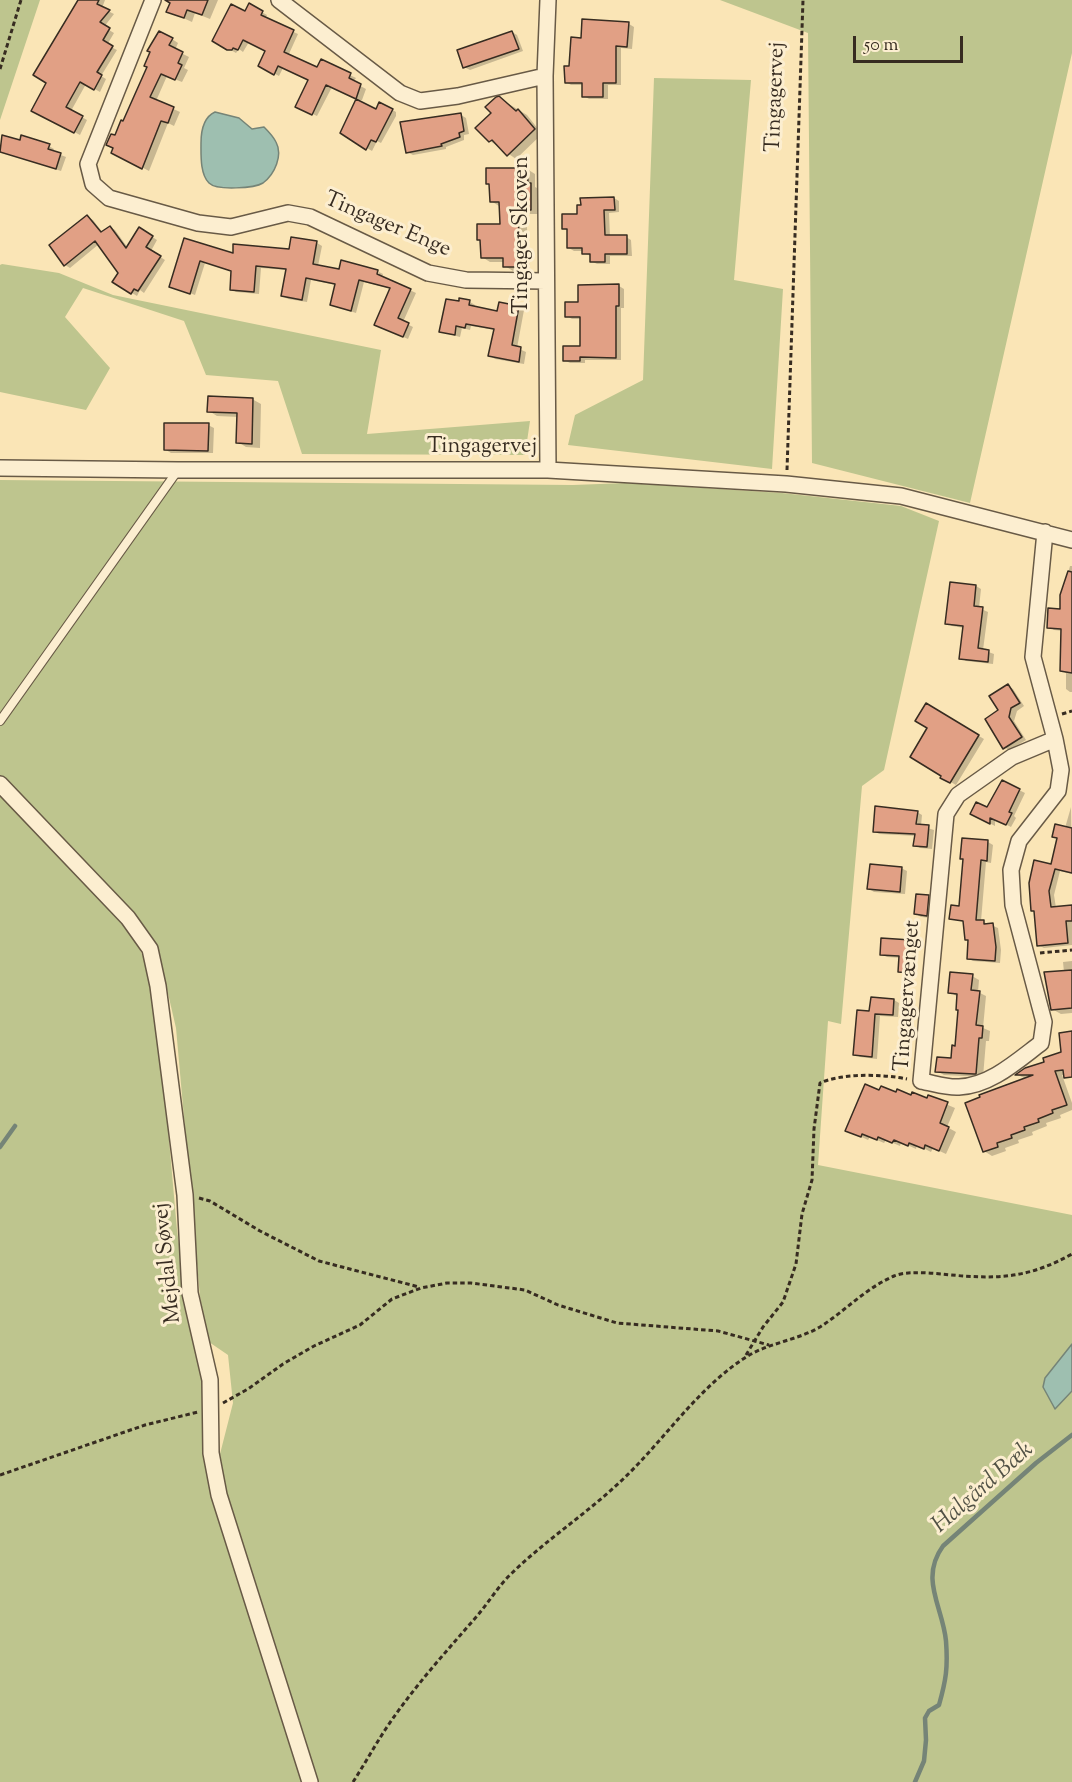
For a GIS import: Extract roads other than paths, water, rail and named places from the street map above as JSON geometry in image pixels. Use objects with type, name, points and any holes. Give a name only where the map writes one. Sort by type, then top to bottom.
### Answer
[{"type":"street","name":"Tingager Enge","points":[[153,0],[88,164],[93,184],[110,198],[198,223],[231,227],[288,213],[310,217],[428,273],[466,280],[546,281]]},
{"type":"street","points":[[279,0],[393,88],[420,101],[458,96],[545,76]]},
{"type":"street","name":"Tingager Skoven","points":[[548,0],[545,76],[548,470]]},
{"type":"street","name":"Tingagervej","points":[[0,468],[178,471],[548,470],[786,484],[901,496],[1072,540]]},
{"type":"street","name":"Tingagervænget","points":[[1045,532],[1033,657],[1055,739],[1061,770],[1058,791],[1019,841],[1011,870],[1013,905],[1044,1022],[1041,1043],[1005,1070],[977,1084],[958,1088],[921,1082],[946,814],[958,795],[1012,757],[1055,739]]},
{"type":"street","name":"Mejdal Søvej","points":[[0,784],[128,918],[150,949],[158,986],[185,1195],[190,1293],[210,1380],[212,1453],[219,1495],[310,1782]]},
{"type":"lane","points":[[0,721],[178,471]]},
{"type":"waterway","points":[[0,1147],[15,1126]]},
{"type":"waterway","name":"Halgård Bæk","points":[[915,1782],[924,1761],[925,1718],[929,1711],[939,1705],[946,1674],[946,1641],[933,1582],[936,1558],[943,1546],[1036,1463],[1072,1435]]}]
